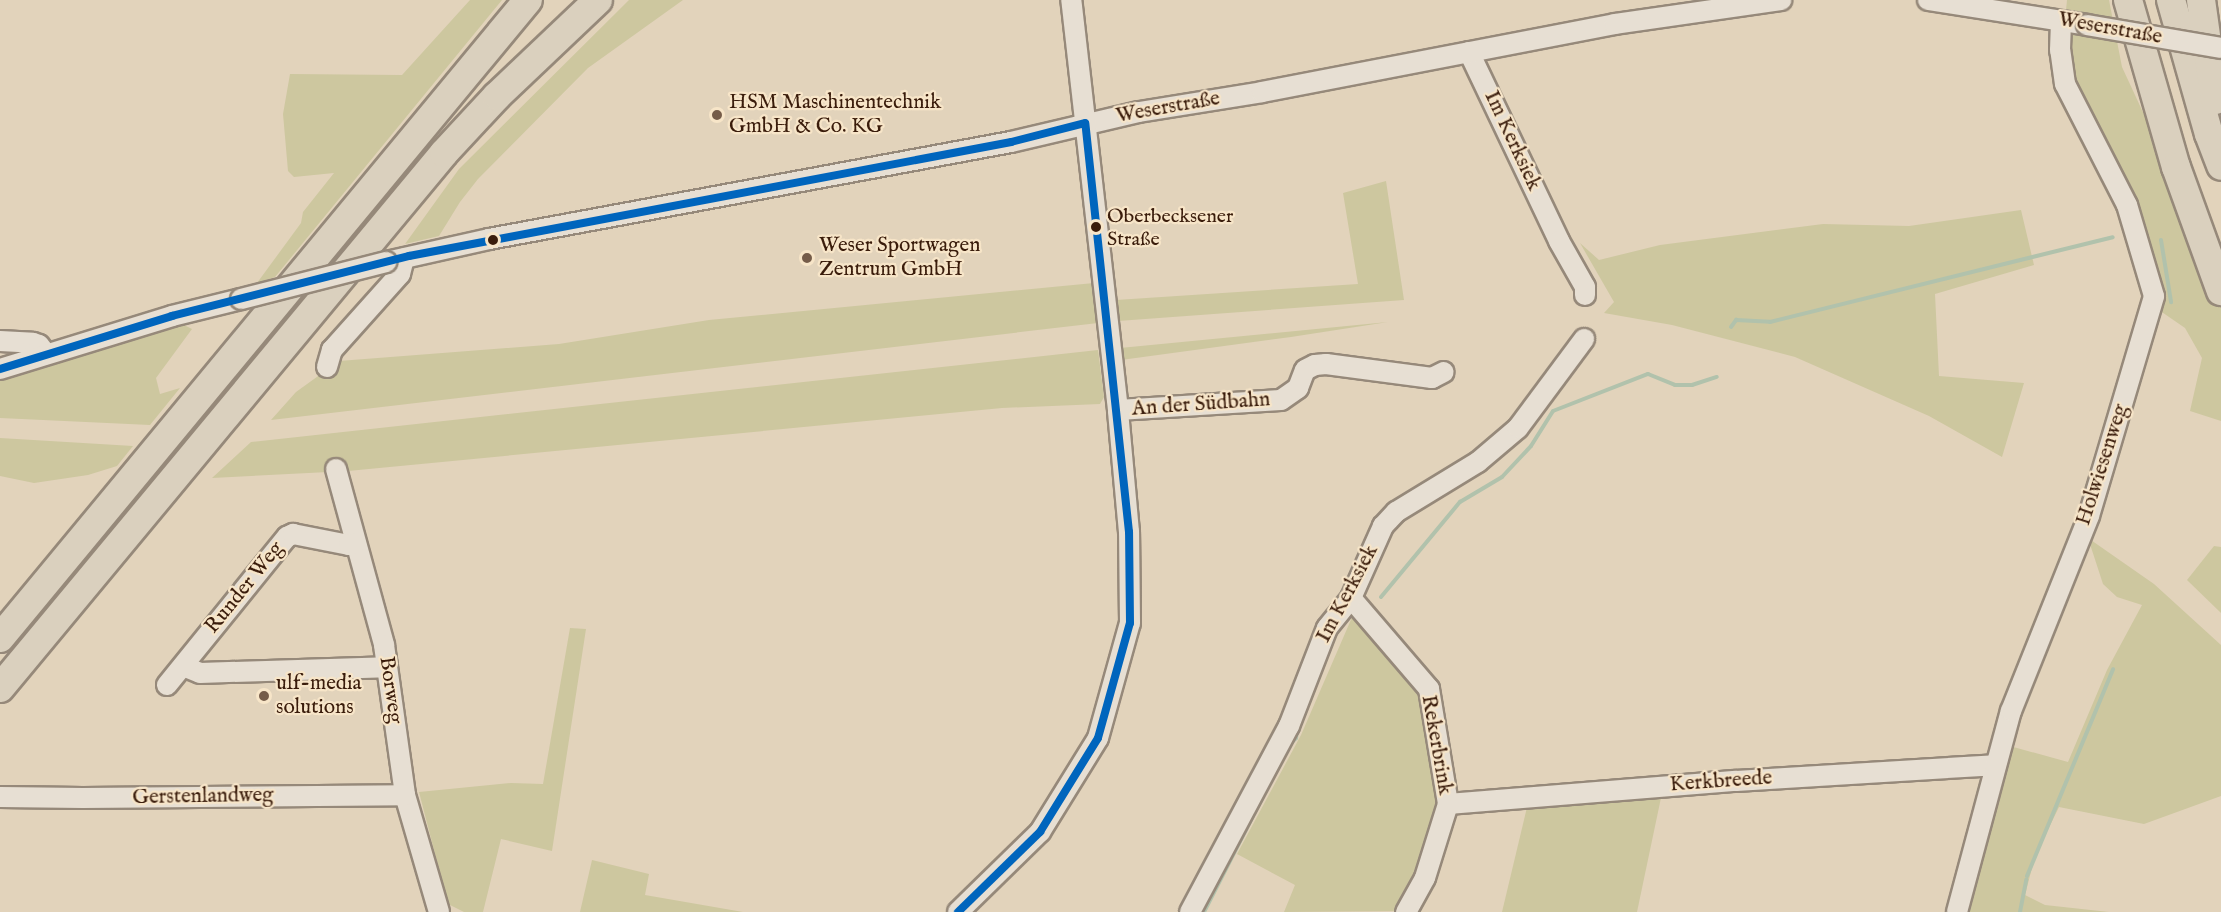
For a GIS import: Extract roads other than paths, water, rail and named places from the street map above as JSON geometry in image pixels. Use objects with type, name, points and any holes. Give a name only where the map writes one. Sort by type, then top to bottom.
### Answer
[{"type":"highway","points":[[0,638],[528,0]]},
{"type":"highway","points":[[0,688],[444,153],[497,96],[598,0]]},
{"type":"highway","points":[[2114,0],[2146,66]]},
{"type":"highway","points":[[2128,0],[2176,167],[2221,291]]},
{"type":"highway","points":[[2144,0],[2163,75],[2221,239]]},
{"type":"highway","points":[[2171,0],[2209,134],[2221,166]]},
{"type":"highway","points":[[2187,0],[2218,111]]},
{"type":"highway","points":[[2201,0],[2218,111]]},
{"type":"street","points":[[958,912],[1040,832],[1098,738],[1130,623],[1129,532],[1118,410],[1071,0]]},
{"type":"street","name":"Weserstraße","points":[[0,369],[172,316],[489,239],[1011,142],[1085,123],[1615,24],[1781,0]]},
{"type":"street","name":"Weserstraße","points":[[1928,0],[2221,48]]},
{"type":"street","name":"Holwiesenweg","points":[[1957,912],[2011,711],[2089,516],[2154,296],[2127,205],[2066,84],[2060,50],[2061,21]]},
{"type":"street","name":"Im Kerksiek","points":[[1469,52],[1559,241],[1585,287],[1585,295]]},
{"type":"street","points":[[327,367],[332,350],[400,274],[395,260]]},
{"type":"street","name":"Im Kerksiek","points":[[1190,912],[1289,726],[1328,628],[1351,598],[1383,526],[1396,512],[1478,462],[1518,428],[1584,339]]},
{"type":"street","points":[[0,341],[33,343],[44,349],[46,354]]},
{"type":"street","name":"An der Südbahn","points":[[1118,410],[1281,400],[1298,388],[1305,369],[1315,365],[1432,378],[1444,372]]},
{"type":"street","name":"Borweg","points":[[336,470],[384,645],[405,795],[444,912]]},
{"type":"street","name":"Runder Weg","points":[[167,685],[287,537],[293,534],[349,545],[355,543]]},
{"type":"street","name":"Rekerbrink","points":[[1351,598],[1429,689],[1448,804],[1425,878],[1406,912]]},
{"type":"street","points":[[183,666],[200,673],[386,667]]},
{"type":"street","name":"Kerkbreede","points":[[1448,804],[1736,781],[1995,765]]},
{"type":"street","name":"Gerstenlandweg","points":[[0,797],[405,795]]},
{"type":"waterway","points":[[1731,327],[1736,320],[1770,322],[2113,237]]},
{"type":"waterway","points":[[2161,240],[2171,302]]},
{"type":"waterway","points":[[1381,597],[1460,502],[1502,477],[1531,446],[1553,411],[1648,374],[1675,385],[1692,385],[1717,377]]},
{"type":"waterway","points":[[2027,876],[2113,669]]},
{"type":"waterway","points":[[1288,746],[1296,738],[1297,729]]},
{"type":"waterway","points":[[1204,912],[1281,761]]},
{"type":"waterway","points":[[2020,912],[2026,880]]},
{"type":"place","name":"HSM Maschinentechnik GmbH & Co. KG","points":[[717,115]]},
{"type":"place","name":"Oberbecksener Straße","points":[[1096,227]]},
{"type":"place","name":"Weser Sportwagen Zentrum GmbH","points":[[807,258]]},
{"type":"place","name":"ulf-media solutions","points":[[264,696]]}]
